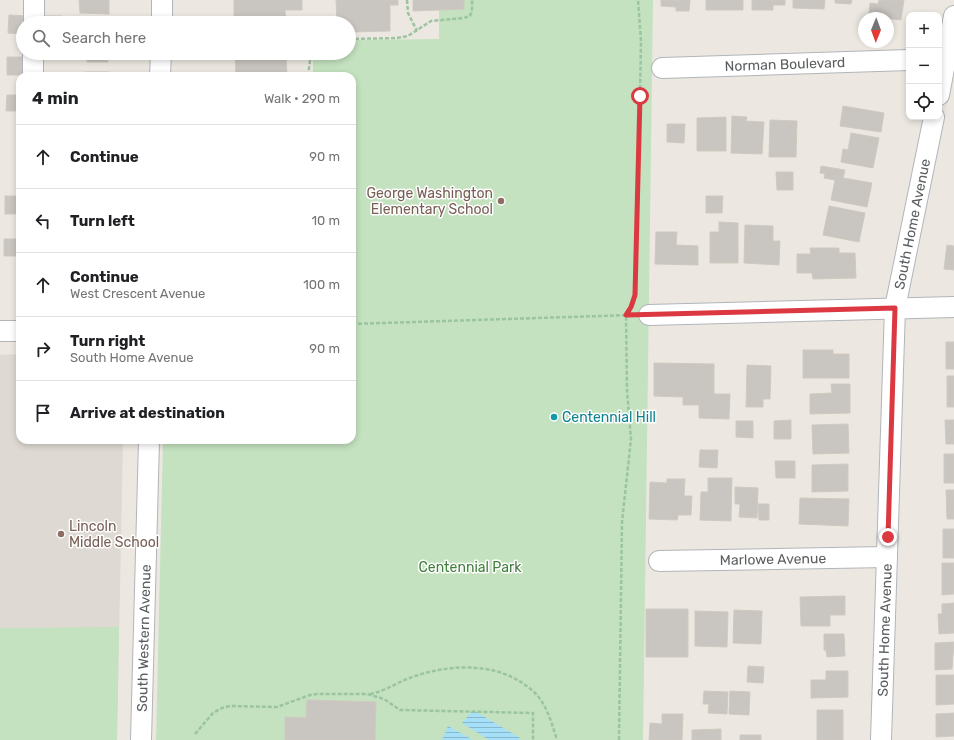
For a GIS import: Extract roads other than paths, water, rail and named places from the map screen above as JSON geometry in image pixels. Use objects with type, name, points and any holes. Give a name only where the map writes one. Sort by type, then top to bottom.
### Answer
[{"type":"street","points":[[34,0],[34,16]]},
{"type":"street","points":[[162,0],[162,16]]},
{"type":"street","points":[[941,84],[954,16]]},
{"type":"street","points":[[32,72],[33,60]]},
{"type":"street","points":[[160,72],[161,60]]},
{"type":"street","name":"Norman Boulevard","points":[[662,68],[906,60]]},
{"type":"street","name":"South Home Avenue","points":[[881,740],[895,308],[933,120]]},
{"type":"street","points":[[649,315],[954,307]]},
{"type":"street","points":[[0,332],[16,331]]},
{"type":"street","name":"South Western Avenue","points":[[141,740],[150,444]]},
{"type":"street","name":"Marlowe Avenue","points":[[659,561],[887,557]]},
{"type":"water","points":[[473,710],[520,738],[519,740],[489,740],[462,723]]},
{"type":"water","points":[[448,726],[473,740],[442,740]]},
{"type":"place","name":"George Washington Elementary School","points":[[501,201]]},
{"type":"place","name":"Centennial Hill","points":[[554,417]]},
{"type":"place","name":"Lincoln Middle School","points":[[61,534]]},
{"type":"park label","name":"Centennial Park","points":[[470,567]]}]
